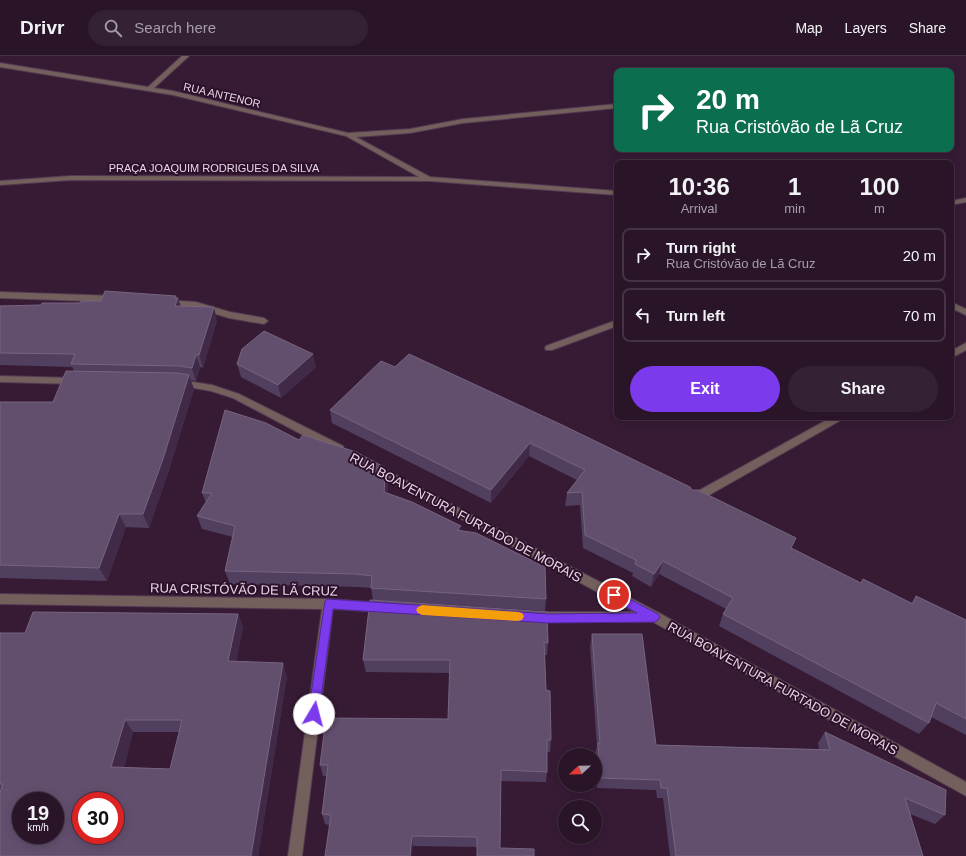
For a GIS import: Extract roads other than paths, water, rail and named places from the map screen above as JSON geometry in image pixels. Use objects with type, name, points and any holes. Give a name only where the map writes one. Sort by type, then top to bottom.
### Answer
[{"type":"street","points":[[149,89],[186,56]]},
{"type":"street","name":"RUA ANTENOR","points":[[0,65],[173,93],[348,135],[429,179]]},
{"type":"street","points":[[348,135],[410,131],[463,121],[614,106]]},
{"type":"street","name":"PRAÇA JOAQUIM RODRIGUES DA SILVA","points":[[0,183],[71,178],[429,179],[614,193]]},
{"type":"street","points":[[954,202],[966,200]]},
{"type":"street","points":[[0,296],[80,296],[126,299]]},
{"type":"street","points":[[155,302],[196,305],[229,315],[264,321]]},
{"type":"street","points":[[954,306],[966,312]]},
{"type":"street","points":[[549,348],[614,323]]},
{"type":"street","points":[[954,352],[966,346]]},
{"type":"street","points":[[0,379],[88,381]]},
{"type":"street","name":"RUA BOAVENTURA FURTADO DE MORAIS","points":[[167,383],[183,383],[212,388],[236,396],[346,453]]},
{"type":"street","points":[[693,499],[835,420]]},
{"type":"street","name":"RUA BOAVENTURA FURTADO DE MORAIS","points":[[367,464],[655,617],[966,789]]},
{"type":"street","name":"RUA CRISTÓVÃO DE LÃ CRUZ","points":[[0,599],[328,604],[391,608]]},
{"type":"street","points":[[295,856],[328,604]]},
{"type":"street","points":[[525,617],[655,617]]}]
